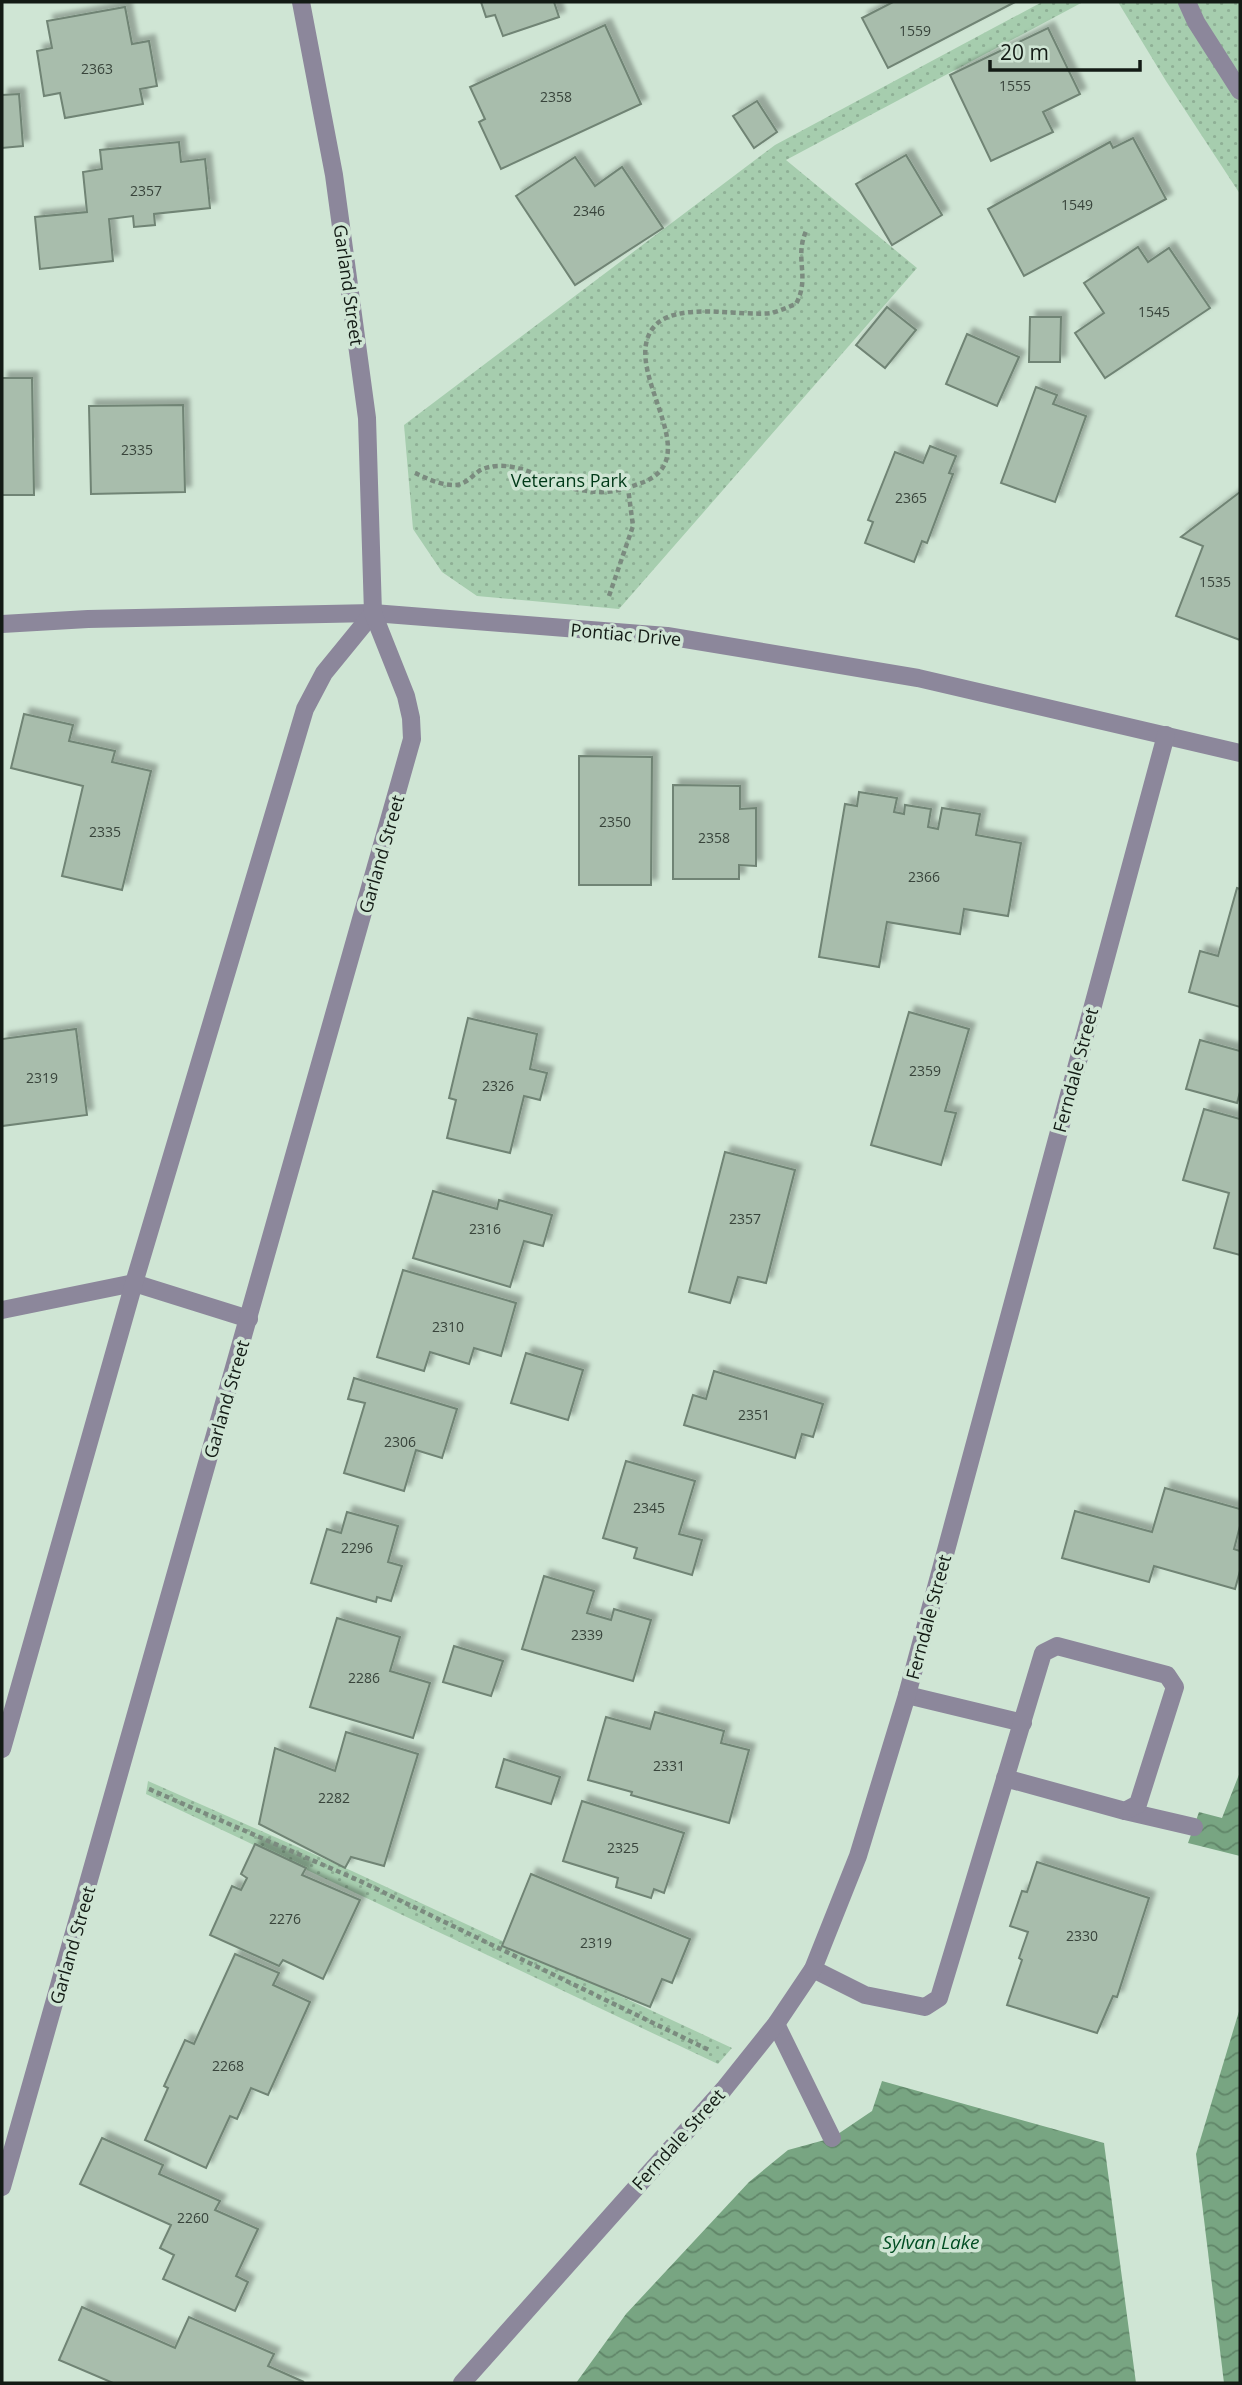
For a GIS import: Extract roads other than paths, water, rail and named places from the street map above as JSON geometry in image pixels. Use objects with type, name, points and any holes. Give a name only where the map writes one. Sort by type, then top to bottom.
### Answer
[{"type":"street","name":"Garland Street","points":[[2,2188],[410,750],[410,707],[373,613],[367,418],[334,175],[301,2]]},
{"type":"street","points":[[1187,2],[1196,22],[1240,91]]},
{"type":"street","name":"Pontiac Drive","points":[[2,624],[88,619],[373,613],[667,636],[918,678],[1240,753]]},
{"type":"street","points":[[2,1749],[134,1283],[305,709],[324,673],[373,613]]},
{"type":"street","name":"Ferndale Street","points":[[462,2383],[739,2069],[775,2024],[813,1969],[858,1856],[907,1695],[1166,734]]},
{"type":"street","points":[[2,1310],[134,1283],[249,1319]]},
{"type":"street","points":[[813,1969],[864,1995],[925,2007],[939,1998],[1043,1653],[1057,1646],[1167,1675],[1175,1687],[1138,1804],[1125,1811]]},
{"type":"street","points":[[907,1695],[1023,1723]]},
{"type":"street","points":[[1005,1778],[1125,1811],[1194,1826]]},
{"type":"street","points":[[775,2024],[832,2138]]},
{"type":"water","points":[[1240,1772],[1240,1856],[1188,1843],[1199,1812],[1222,1818]]},
{"type":"water","points":[[1240,2008],[1240,2383],[1224,2383],[1196,2154]]},
{"type":"water","name":"Sylvan Lake","points":[[882,2081],[1104,2143],[1136,2383],[576,2383],[626,2314],[749,2182],[788,2150],[832,2138],[872,2111]]},
{"type":"park label","name":"Veterans Park","points":[[569,480]]}]
